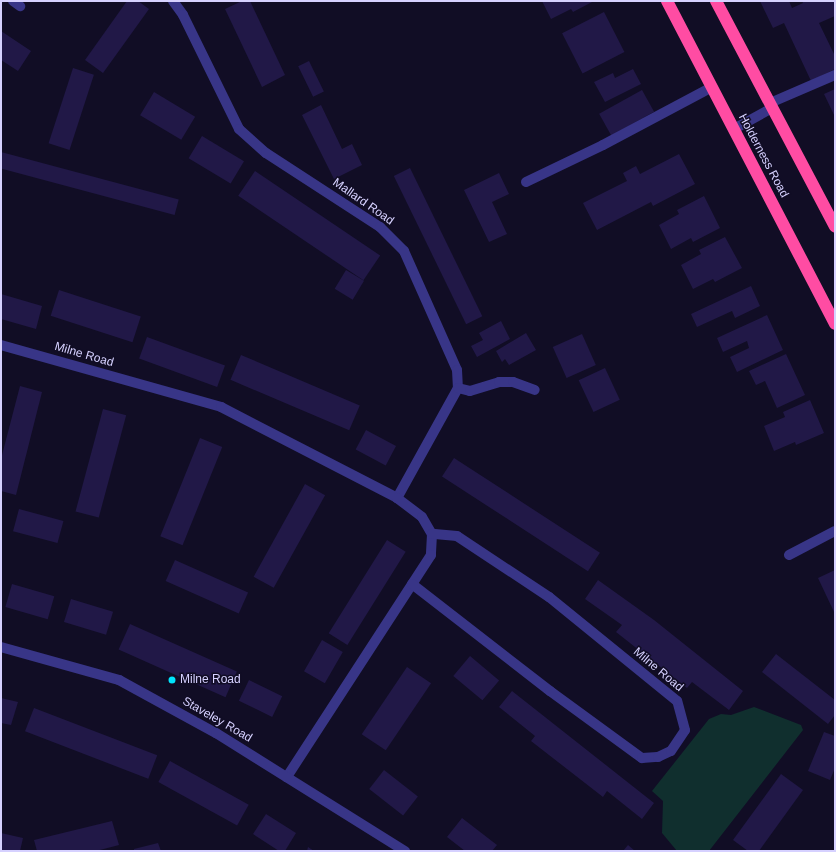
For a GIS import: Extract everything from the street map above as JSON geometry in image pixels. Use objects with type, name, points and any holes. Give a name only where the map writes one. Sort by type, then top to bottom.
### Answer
[{"type":"highway","name":"Holderness Road","points":[[667,1],[835,324]]},
{"type":"highway","points":[[716,1],[835,227]]},
{"type":"street","name":"Mallard Road","points":[[173,1],[185,20],[239,129],[266,153],[380,227],[404,251],[457,370],[458,388]]},
{"type":"street","points":[[734,129],[771,105],[835,75]]},
{"type":"street","points":[[526,182],[712,87]]},
{"type":"street","name":"Milne Road","points":[[1,345],[221,407],[397,498],[422,517],[432,534],[457,536],[549,597],[677,701],[685,730],[671,751],[658,757],[642,758],[550,692],[412,584]]},
{"type":"street","points":[[397,498],[458,388],[470,391],[488,384],[513,382],[535,390]]},
{"type":"street","points":[[789,555],[835,531]]},
{"type":"street","points":[[287,777],[431,555],[432,534]]},
{"type":"street","name":"Staveley Road","points":[[1,647],[119,680],[216,733],[404,851]]},
{"type":"green space","points":[[754,707],[801,725],[803,730],[709,851],[677,851],[662,833],[663,801],[652,791],[709,719],[721,714],[731,715]]},
{"type":"building","points":[[127,1],[138,1],[149,9],[103,73],[85,60]]},
{"type":"building","points":[[242,1],[250,1],[285,75],[262,87],[225,9]]},
{"type":"building","points":[[542,1],[594,1],[573,12],[571,9],[551,19]]},
{"type":"building","points":[[760,1],[789,1],[792,8],[803,3],[802,1],[835,1],[835,16],[819,23],[835,56],[835,69],[811,81],[784,23],[773,28]]},
{"type":"building","points":[[604,12],[624,52],[583,73],[562,33]]},
{"type":"building","points":[[1,31],[31,51],[18,71],[1,60]]},
{"type":"building","points":[[309,61],[324,92],[313,97],[298,66]]},
{"type":"building","points":[[73,68],[94,75],[70,150],[49,143]]},
{"type":"building","points":[[633,69],[641,84],[605,102],[594,82],[613,73],[615,78]]},
{"type":"building","points":[[835,89],[835,117],[824,94]]},
{"type":"building","points":[[642,90],[654,112],[611,136],[599,114]]},
{"type":"building","points":[[154,92],[195,117],[181,140],[140,115]]},
{"type":"building","points":[[321,105],[342,149],[352,144],[362,165],[334,179],[302,115]]},
{"type":"building","points":[[202,136],[244,161],[231,184],[189,158]]},
{"type":"building","points":[[1,152],[179,200],[175,215],[1,169]]},
{"type":"building","points":[[679,154],[695,184],[653,206],[651,202],[597,230],[583,203],[627,181],[623,173],[636,166],[640,174]]},
{"type":"building","points":[[410,168],[482,316],[466,324],[394,176]]},
{"type":"building","points":[[255,171],[380,255],[363,280],[238,196]]},
{"type":"building","points":[[499,173],[509,194],[492,202],[507,234],[489,242],[464,190]]},
{"type":"building","points":[[704,196],[720,228],[693,242],[691,238],[671,249],[659,225],[679,214],[677,210]]},
{"type":"building","points":[[725,237],[742,268],[715,282],[713,279],[693,289],[681,265],[701,254],[699,250]]},
{"type":"building","points":[[346,270],[364,281],[353,300],[335,289]]},
{"type":"building","points":[[751,286],[760,306],[735,318],[732,311],[697,327],[691,314]]},
{"type":"building","points":[[59,290],[141,317],[132,342],[51,316]]},
{"type":"building","points":[[1,294],[42,306],[36,329],[1,319]]},
{"type":"building","points":[[767,315],[783,350],[737,372],[730,357],[749,348],[747,341],[723,352],[717,338]]},
{"type":"building","points":[[501,321],[510,339],[477,357],[471,346],[483,340],[479,333]]},
{"type":"building","points":[[526,333],[536,350],[509,365],[505,359],[502,362],[496,351]]},
{"type":"building","points":[[582,334],[596,365],[567,378],[553,347]]},
{"type":"building","points":[[147,337],[225,365],[217,387],[139,359]]},
{"type":"building","points":[[786,354],[805,395],[777,408],[765,381],[756,385],[749,371]]},
{"type":"building","points":[[241,355],[360,405],[349,430],[230,380]]},
{"type":"building","points":[[605,368],[620,400],[594,412],[579,380]]},
{"type":"building","points":[[20,386],[42,392],[16,495],[1,491],[1,459]]},
{"type":"building","points":[[810,400],[824,433],[796,445],[795,442],[774,451],[764,426],[785,417],[783,412]]},
{"type":"building","points":[[103,409],[126,415],[99,518],[76,511]]},
{"type":"building","points":[[366,430],[396,446],[386,465],[356,449]]},
{"type":"building","points":[[200,438],[222,447],[183,545],[160,536]]},
{"type":"building","points":[[454,458],[600,553],[588,571],[442,476]]},
{"type":"building","points":[[305,484],[325,495],[274,588],[254,577]]},
{"type":"building","points":[[19,509],[63,521],[57,543],[13,531]]},
{"type":"building","points":[[387,540],[406,552],[347,645],[329,633]]},
{"type":"building","points":[[175,560],[248,593],[239,614],[166,581]]},
{"type":"building","points":[[835,570],[835,614],[818,578]]},
{"type":"building","points":[[598,580],[654,620],[743,691],[729,710],[692,682],[687,688],[616,632],[622,625],[585,599]]},
{"type":"building","points":[[12,584],[54,596],[48,619],[5,607]]},
{"type":"building","points":[[71,599],[113,612],[106,635],[64,622]]},
{"type":"building","points":[[130,624],[237,672],[225,697],[119,650]]},
{"type":"building","points":[[322,640],[343,652],[325,683],[304,671]]},
{"type":"building","points":[[776,654],[835,700],[835,715],[828,724],[762,672]]},
{"type":"building","points":[[470,656],[499,680],[482,700],[453,676]]},
{"type":"building","points":[[407,667],[431,683],[386,750],[362,734]]},
{"type":"building","points":[[249,680],[282,696],[272,717],[239,701]]},
{"type":"building","points":[[512,691],[654,803],[642,819],[607,791],[603,797],[531,741],[535,736],[499,707]]},
{"type":"building","points":[[1,698],[18,702],[11,725],[1,723]]},
{"type":"building","points":[[34,708],[157,755],[148,779],[25,731]]},
{"type":"building","points":[[824,732],[835,736],[835,768],[830,780],[808,771]]},
{"type":"building","points":[[170,761],[249,805],[237,826],[158,782]]},
{"type":"building","points":[[384,770],[418,796],[403,815],[369,789]]},
{"type":"building","points":[[781,774],[803,790],[759,851],[748,851],[733,840]]},
{"type":"building","points":[[266,814],[296,833],[285,851],[279,851],[253,834]]},
{"type":"building","points":[[462,818],[497,845],[492,851],[465,851],[447,837]]},
{"type":"building","points":[[112,821],[119,845],[96,851],[37,851],[34,840]]},
{"type":"building","points":[[1,833],[23,838],[20,851],[1,851]]},
{"type":"building","points":[[158,843],[161,851],[134,851],[134,849]]},
{"type":"building","points":[[628,845],[635,851],[623,851]]},
{"type":"building","points":[[308,847],[314,851],[307,851]]},
{"type":"place","name":"Milne Road","points":[[172,680]]}]
